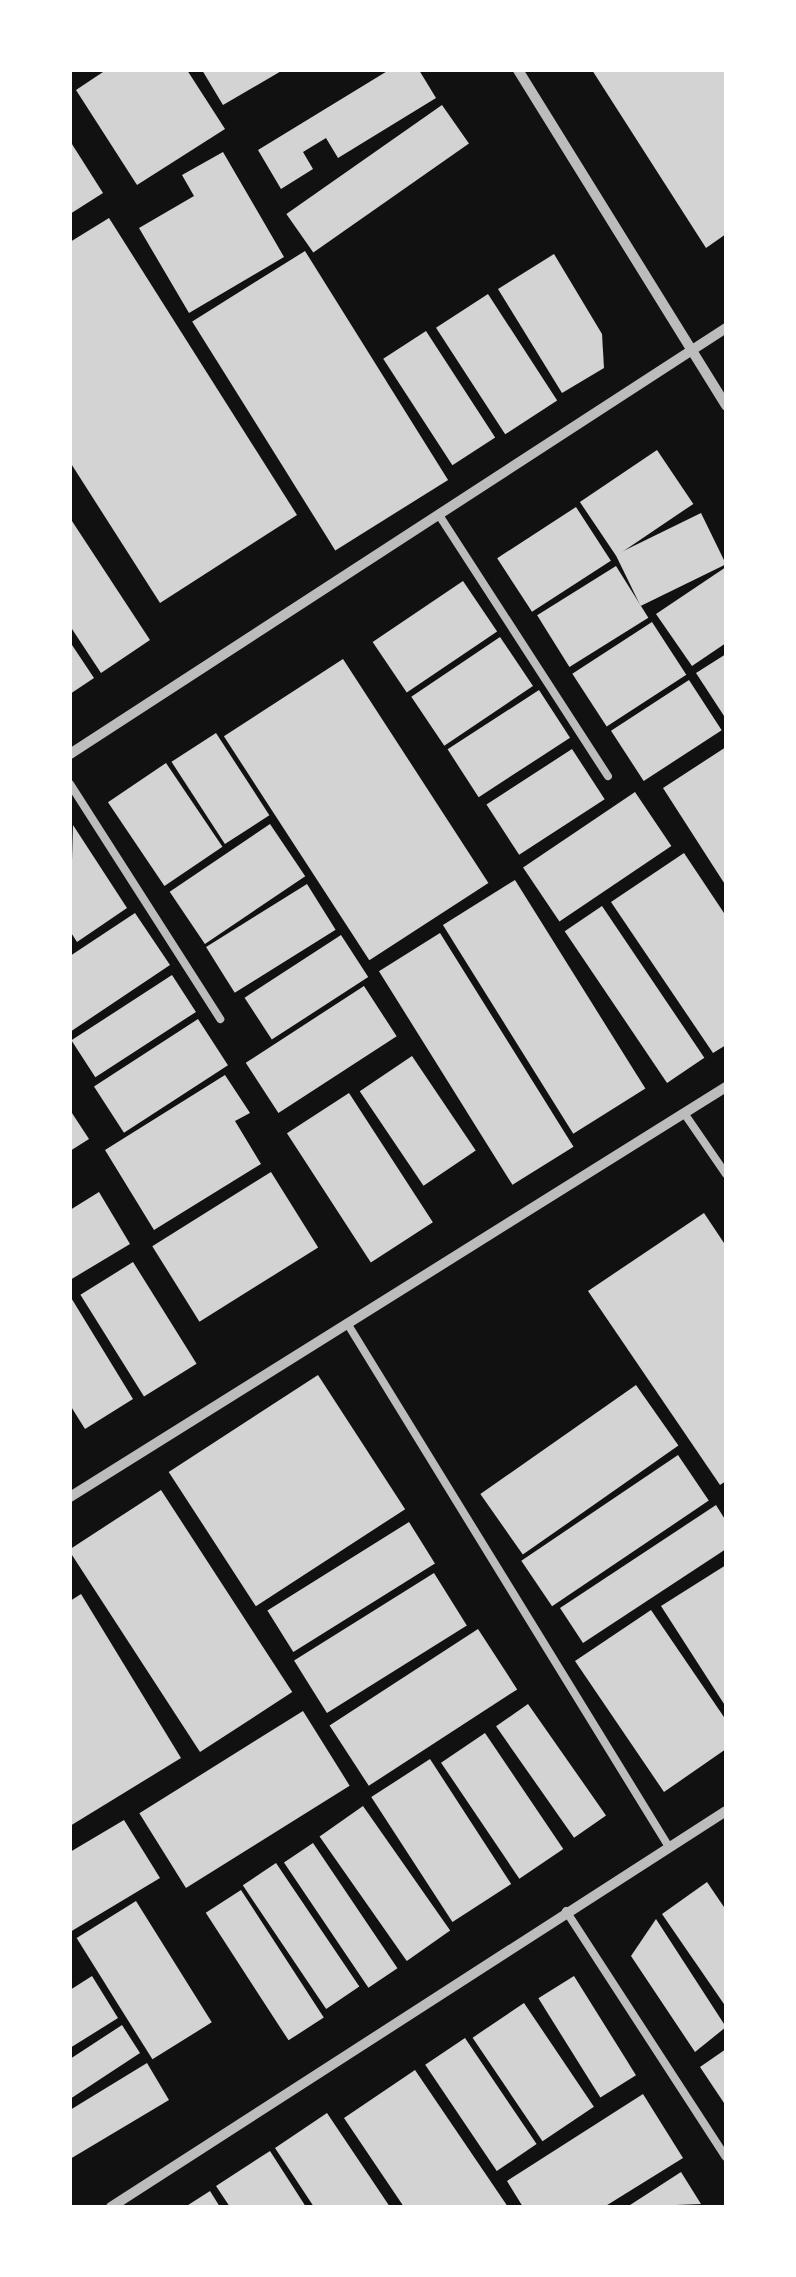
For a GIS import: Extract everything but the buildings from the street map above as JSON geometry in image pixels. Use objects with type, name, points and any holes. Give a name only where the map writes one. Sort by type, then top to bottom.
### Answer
[{"type":"street","points":[[518,70],[726,406]]},
{"type":"street","points":[[70,754],[726,328]]},
{"type":"street","points":[[70,1496],[726,1087]]},
{"type":"street","points":[[111,2207],[726,1811]]},
{"type":"lane","points":[[440,514],[608,776]]},
{"type":"lane","points":[[70,784],[220,1019]]},
{"type":"lane","points":[[684,1113],[726,1174]]},
{"type":"lane","points":[[347,1323],[669,1847]]},
{"type":"lane","points":[[566,1911],[726,2158]]}]
